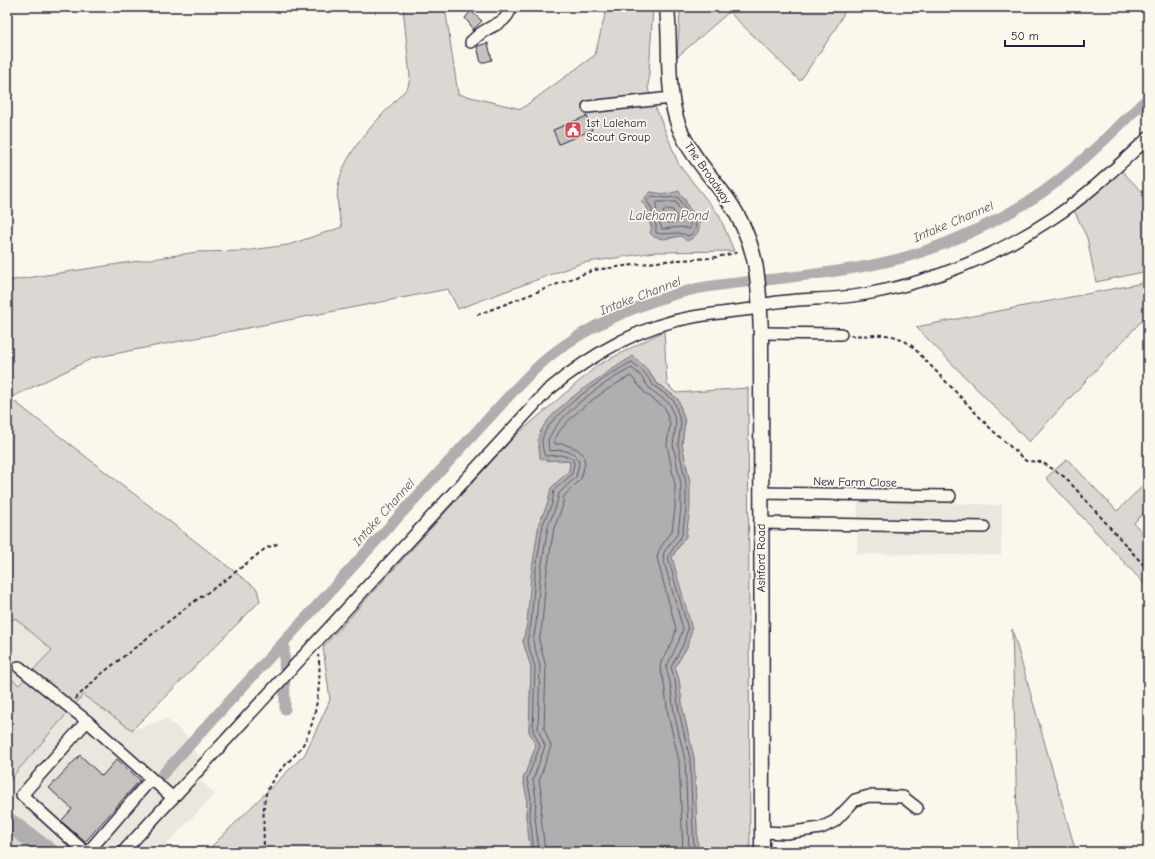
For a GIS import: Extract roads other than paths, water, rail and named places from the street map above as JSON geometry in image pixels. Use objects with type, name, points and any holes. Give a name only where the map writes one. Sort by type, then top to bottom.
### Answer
[{"type":"main road","name":"The Broadway","points":[[667,7],[671,98],[680,128],[689,147],[729,202],[751,241],[756,263]]},
{"type":"main road","name":"Ashford Road","points":[[756,263],[760,304],[762,852]]},
{"type":"street","points":[[470,42],[485,30],[500,23],[509,15],[511,7]]},
{"type":"street","points":[[588,107],[671,98]]},
{"type":"street","points":[[123,852],[547,391],[573,369],[608,346],[653,328],[692,317],[776,301],[864,295],[907,285],[961,266],[1010,243],[1054,218],[1117,168],[1148,138]]},
{"type":"street","points":[[760,333],[841,334]]},
{"type":"street","name":"New Farm Close","points":[[760,493],[950,496]]},
{"type":"street","points":[[760,523],[984,527]]},
{"type":"street","points":[[19,667],[87,721],[173,798]]},
{"type":"street","points":[[87,721],[22,795],[88,852],[152,779]]},
{"type":"street","points":[[762,832],[786,833],[821,828],[834,821],[856,800],[869,796],[903,797],[917,808]]},
{"type":"water","name":"Laleham Pond","points":[[679,191],[688,207],[699,218],[698,232],[694,237],[687,241],[681,236],[664,239],[654,237],[650,233],[652,226],[648,218],[647,206],[641,202],[650,192],[667,194]]},
{"type":"water","points":[[633,356],[647,369],[656,383],[678,399],[685,422],[682,444],[690,483],[690,509],[686,536],[672,557],[692,629],[687,647],[675,667],[679,680],[683,711],[694,758],[698,852],[531,852],[526,817],[527,798],[523,779],[536,746],[529,731],[531,667],[523,642],[527,624],[531,575],[539,523],[548,503],[551,488],[569,471],[570,462],[540,458],[538,440],[542,429],[563,405],[578,393]]},
{"type":"waterway","name":"Intake Channel","points":[[162,775],[515,389],[534,370],[566,344],[595,326],[612,318],[645,304],[679,293],[715,286],[823,273],[871,265],[919,253],[956,239],[1011,212],[1057,182],[1084,159],[1148,98]]},
{"type":"waterway","points":[[284,643],[285,709]]},
{"type":"waterway","points":[[7,821],[49,852]]},
{"type":"place","name":"1st Laleham Scout Group","points":[[573,130]]}]
